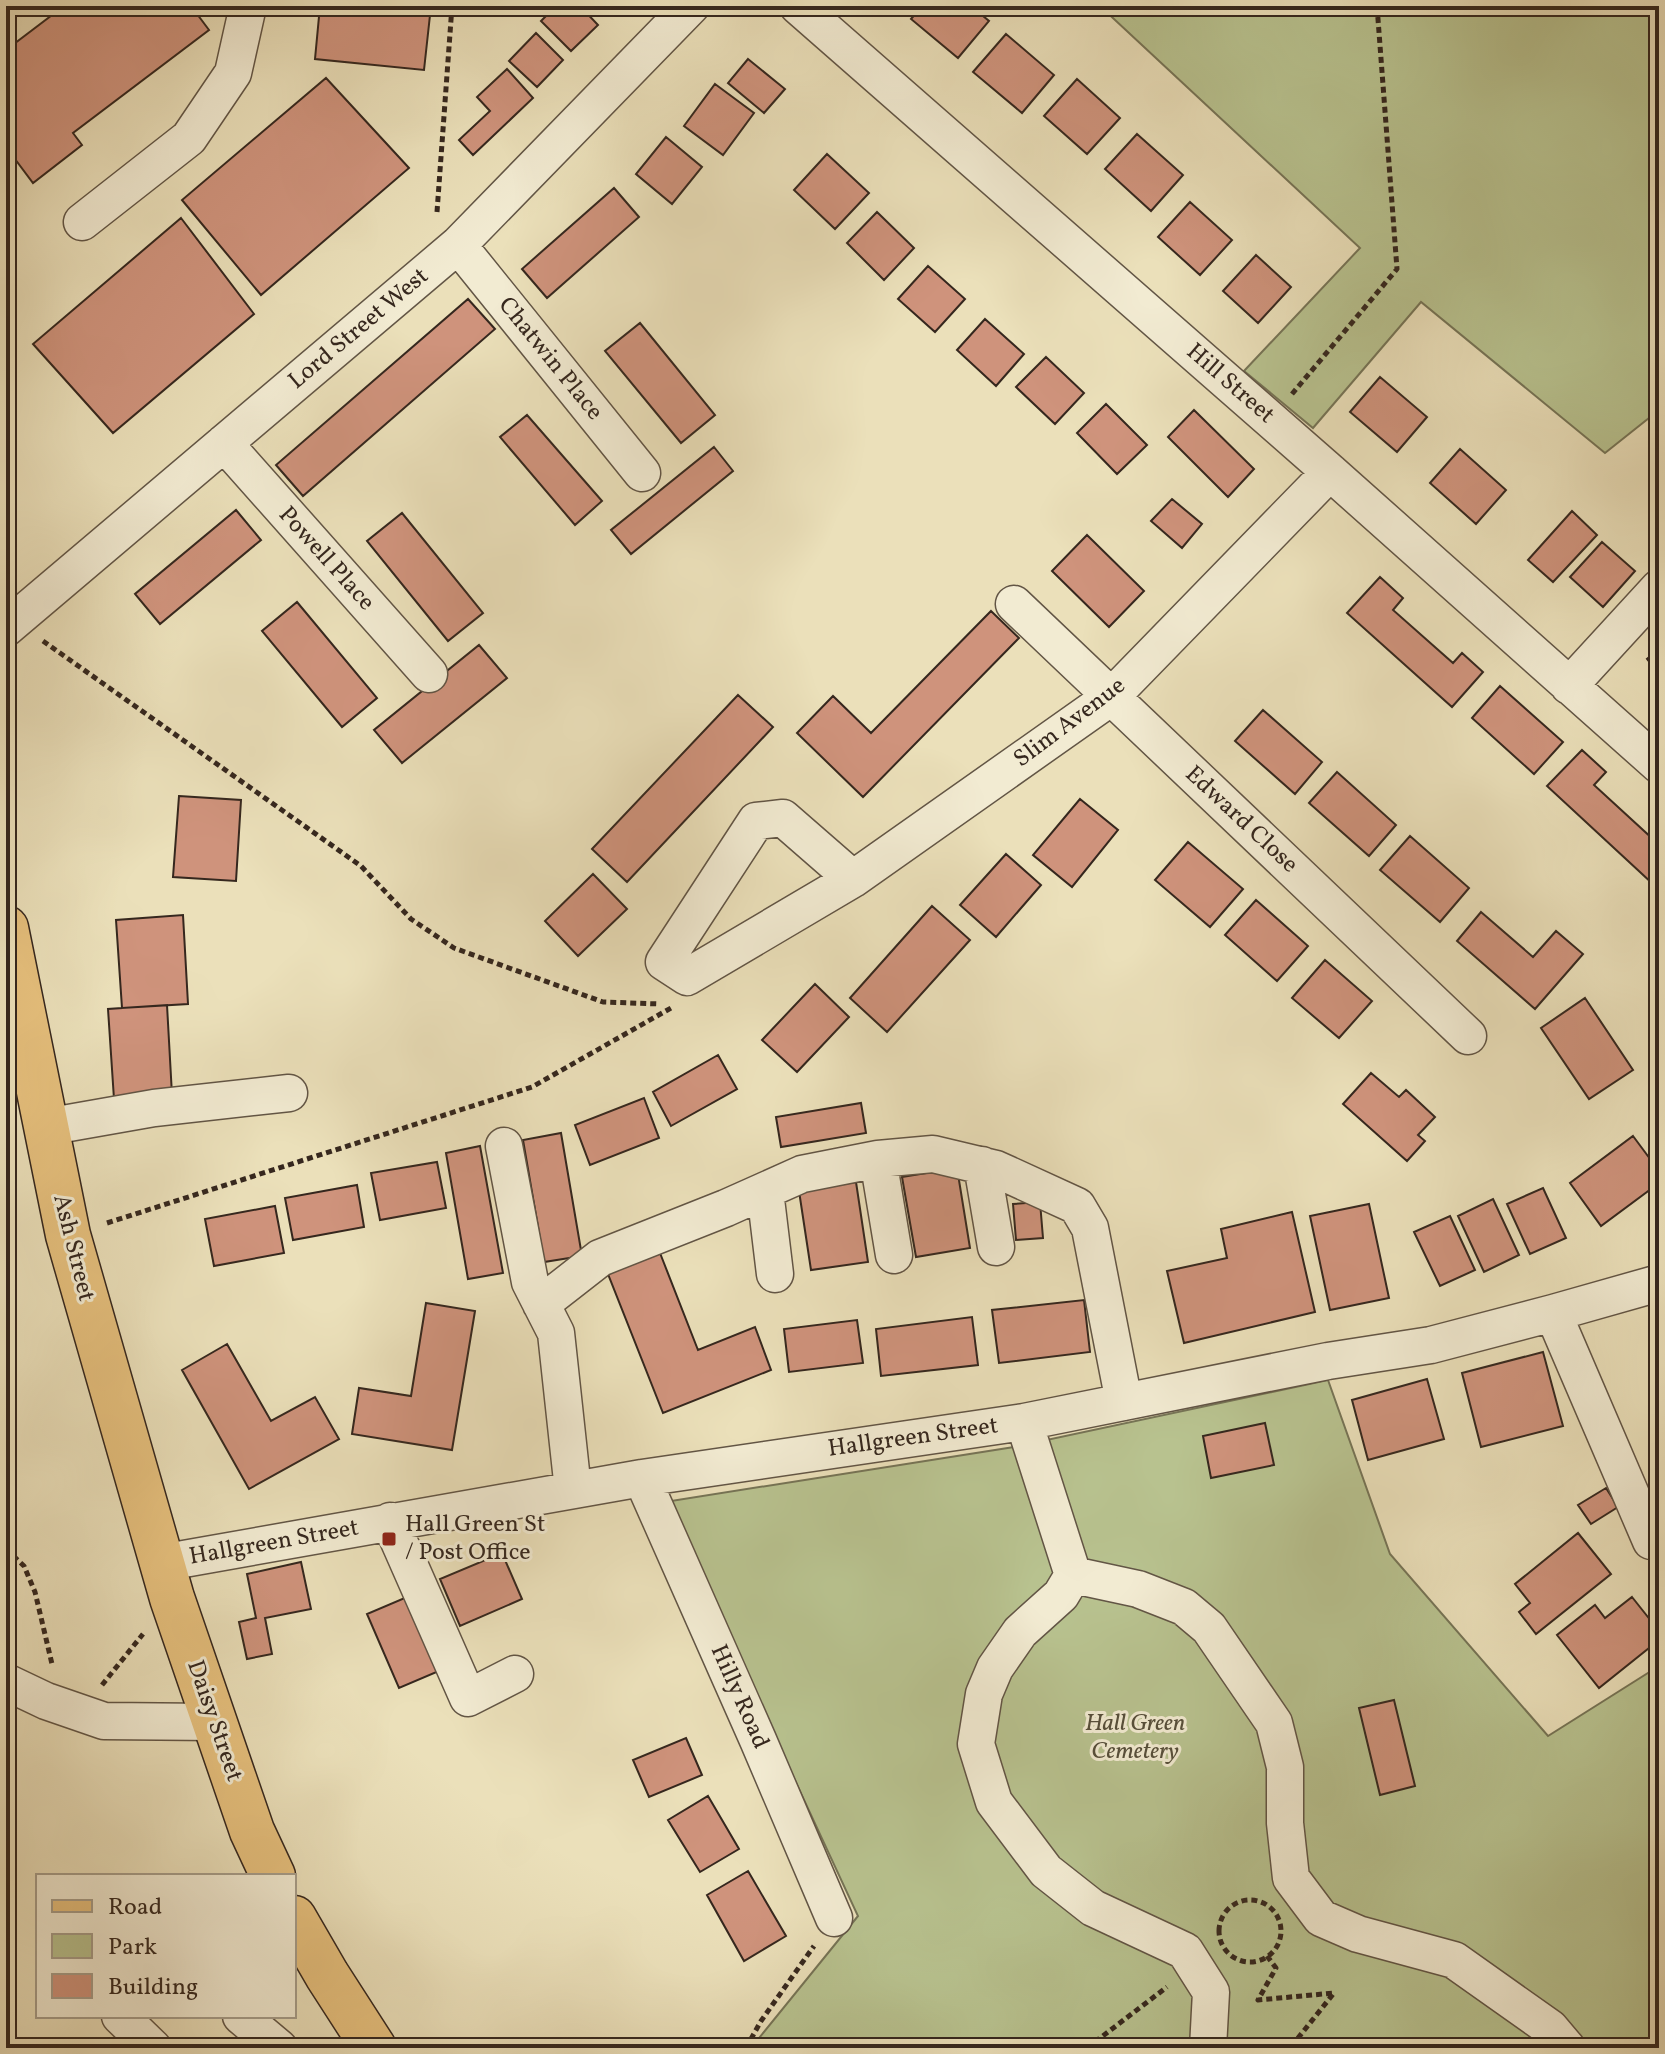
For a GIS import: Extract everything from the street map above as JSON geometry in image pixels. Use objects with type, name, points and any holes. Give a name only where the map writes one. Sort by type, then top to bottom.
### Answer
[{"type":"main road","name":"Ash Street","points":[[6,928],[19,1063],[46,1127],[68,1235],[166,1581]]},
{"type":"main road","name":"Daisy Street","points":[[166,1581],[252,1831],[272,1874]]},
{"type":"main road","points":[[296,1921],[374,2048]]},
{"type":"street","points":[[82,222],[189,138],[233,73],[248,6]]},
{"type":"street","name":"Lord Street West","points":[[10,625],[445,256],[691,6]]},
{"type":"street","name":"Hill Street","points":[[798,6],[1659,765]]},
{"type":"street","name":"Chatwin Place","points":[[445,256],[642,473]]},
{"type":"street","name":"Powell Place","points":[[224,443],[429,674]]},
{"type":"street","name":"Slim Avenue","points":[[853,879],[783,818],[756,821],[664,962],[687,977],[853,879],[1111,697],[1330,472]]},
{"type":"street","points":[[1569,686],[1659,588]]},
{"type":"street","name":"Edward Close","points":[[1014,604],[1468,1036]]},
{"type":"street","points":[[46,1127],[154,1108],[289,1093]]},
{"type":"street","points":[[504,1146],[530,1282],[556,1333],[573,1490]]},
{"type":"street","points":[[541,1304],[600,1258],[802,1174],[878,1159],[933,1154],[996,1169],[1077,1206],[1090,1228],[1124,1402]]},
{"type":"street","points":[[878,1159],[894,1255]]},
{"type":"street","points":[[982,1165],[996,1247]]},
{"type":"street","points":[[765,1191],[775,1274]]},
{"type":"street","name":"Hallgreen Street","points":[[166,1581],[390,1521],[642,1478],[1024,1422],[1328,1361],[1431,1345],[1659,1283]]},
{"type":"street","points":[[1553,1313],[1651,1541]]},
{"type":"street","points":[[1024,1422],[1073,1575],[1061,1595],[1020,1632],[995,1668],[984,1694],[976,1744],[994,1802],[1046,1871],[1093,1908],[1185,1951],[1208,1956],[1211,1992],[1208,2048]]},
{"type":"street","name":"Hilly Road","points":[[642,1478],[834,1918]]},
{"type":"street","points":[[390,1521],[468,1698],[515,1674]]},
{"type":"street","points":[[1073,1575],[1138,1589],[1184,1607],[1209,1628],[1274,1723],[1285,1767],[1285,1823],[1291,1878],[1321,1918],[1358,1934],[1454,1960],[1550,2028],[1567,2048]]},
{"type":"street","points":[[6,1682],[46,1701],[104,1721],[215,1722]]},
{"type":"street","points":[[122,2018],[153,2048]]},
{"type":"street","points":[[243,2018],[279,2048]]},
{"type":"path","points":[[445,256],[452,6]]},
{"type":"path","points":[[1270,419],[1397,269],[1377,6]]},
{"type":"path","points":[[10,625],[361,866],[411,919],[454,948],[603,1002],[677,1004],[532,1087],[68,1235]]},
{"type":"path","points":[[6,1549],[24,1566],[35,1592],[52,1666]]},
{"type":"path","points":[[94,1694],[166,1581]]},
{"type":"path","points":[[1087,2048],[1208,1956],[1219,1936],[1219,1926],[1228,1908],[1256,1900],[1266,1904],[1279,1920],[1281,1929],[1275,1949],[1258,1961],[1238,1960],[1229,1954],[1208,1956]]},
{"type":"path","points":[[746,2048],[761,2021],[834,1918]]},
{"type":"path","points":[[1267,1956],[1276,1968],[1258,2000],[1334,1993],[1290,2048]]},
{"type":"green space","points":[[1100,6],[1659,6],[1659,410],[1605,453],[1421,302],[1313,428],[1244,371],[1360,248]]},
{"type":"green space","name":"Hall Green Cemetery","points":[[1328,1380],[1390,1554],[1548,1736],[1659,1666],[1659,2048],[751,2048],[858,1916],[732,1645],[671,1501],[1014,1447]]},
{"type":"building","points":[[64,6],[191,6],[209,30],[73,133],[82,145],[33,183],[6,147],[6,50]]},
{"type":"building","points":[[320,6],[431,6],[424,70],[315,59]]},
{"type":"building","points":[[556,6],[580,6],[598,25],[571,51],[541,21]]},
{"type":"building","points":[[922,6],[971,6],[989,21],[958,58],[911,19]]},
{"type":"building","points":[[536,33],[563,60],[537,87],[509,61]]},
{"type":"building","points":[[1006,34],[1054,75],[1022,113],[973,72]]},
{"type":"building","points":[[748,59],[785,89],[764,113],[728,83]]},
{"type":"building","points":[[507,69],[533,98],[473,155],[459,140],[490,111],[477,97]]},
{"type":"building","points":[[326,78],[409,168],[261,295],[182,200]]},
{"type":"building","points":[[1077,79],[1120,118],[1087,154],[1044,116]]},
{"type":"building","points":[[715,84],[754,113],[723,155],[684,126]]},
{"type":"building","points":[[1137,134],[1183,175],[1151,211],[1105,169]]},
{"type":"building","points":[[666,137],[702,167],[672,204],[636,174]]},
{"type":"building","points":[[827,154],[869,193],[835,229],[794,190]]},
{"type":"building","points":[[614,188],[639,217],[547,298],[522,269]]},
{"type":"building","points":[[1190,202],[1232,240],[1200,275],[1158,237]]},
{"type":"building","points":[[877,212],[914,248],[884,280],[847,243]]},
{"type":"building","points":[[181,218],[254,314],[113,433],[33,344]]},
{"type":"building","points":[[1256,255],[1291,287],[1258,323],[1223,291]]},
{"type":"building","points":[[928,266],[965,299],[935,332],[898,299]]},
{"type":"building","points":[[468,299],[495,329],[303,496],[276,465]]},
{"type":"building","points":[[985,319],[1024,354],[996,386],[957,350]]},
{"type":"building","points":[[640,323],[715,415],[681,443],[605,351]]},
{"type":"building","points":[[6,352],[11,421],[6,422]]},
{"type":"building","points":[[1046,357],[1084,393],[1055,424],[1016,387]]},
{"type":"building","points":[[1380,377],[1427,417],[1397,452],[1350,412]]},
{"type":"building","points":[[1106,404],[1147,445],[1117,474],[1077,433]]},
{"type":"building","points":[[1194,410],[1254,469],[1228,497],[1168,437]]},
{"type":"building","points":[[527,415],[602,501],[575,525],[500,437]]},
{"type":"building","points":[[714,447],[733,471],[631,554],[611,530]]},
{"type":"building","points":[[1460,449],[1506,490],[1476,524],[1430,483]]},
{"type":"building","points":[[1172,499],[1202,524],[1182,548],[1151,521]]},
{"type":"building","points":[[236,510],[261,540],[160,624],[135,594]]},
{"type":"building","points":[[1572,511],[1597,535],[1553,582],[1528,560]]},
{"type":"building","points":[[402,513],[483,613],[448,641],[367,541]]},
{"type":"building","points":[[1087,535],[1144,591],[1109,627],[1052,571]]},
{"type":"building","points":[[1602,542],[1635,571],[1603,607],[1570,577]]},
{"type":"building","points":[[1380,577],[1403,598],[1393,610],[1453,663],[1462,653],[1483,672],[1452,707],[1347,613]]},
{"type":"building","points":[[297,602],[377,698],[342,727],[262,631]]},
{"type":"building","points":[[991,611],[1019,638],[863,797],[797,733],[833,696],[871,733]]},
{"type":"building","points":[[479,645],[507,678],[402,763],[374,730]]},
{"type":"building","points":[[1659,649],[1659,674],[1647,659]]},
{"type":"building","points":[[1500,686],[1563,742],[1534,774],[1472,718]]},
{"type":"building","points":[[738,695],[773,727],[627,882],[592,849]]},
{"type":"building","points":[[1263,710],[1322,762],[1295,794],[1235,741]]},
{"type":"building","points":[[1582,750],[1606,772],[1594,785],[1654,840],[1659,835],[1659,879],[1654,885],[1547,786]]},
{"type":"building","points":[[1337,772],[1396,825],[1369,856],[1309,803]]},
{"type":"building","points":[[179,796],[241,800],[236,881],[173,877]]},
{"type":"building","points":[[1080,799],[1118,830],[1072,887],[1033,855]]},
{"type":"building","points":[[1410,836],[1469,888],[1440,922],[1380,870]]},
{"type":"building","points":[[1188,842],[1243,889],[1210,927],[1155,880]]},
{"type":"building","points":[[1006,854],[1041,885],[996,937],[960,905]]},
{"type":"building","points":[[593,874],[627,909],[578,956],[545,921]]},
{"type":"building","points":[[1256,900],[1308,946],[1277,981],[1225,935]]},
{"type":"building","points":[[932,906],[970,940],[887,1032],[850,998]]},
{"type":"building","points":[[1481,912],[1533,957],[1556,931],[1583,954],[1535,1009],[1457,941]]},
{"type":"building","points":[[183,915],[188,1004],[122,1008],[116,920]]},
{"type":"building","points":[[1325,960],[1372,1001],[1339,1038],[1292,998]]},
{"type":"building","points":[[815,984],[849,1017],[797,1072],[762,1040]]},
{"type":"building","points":[[1585,998],[1633,1070],[1589,1099],[1541,1028]]},
{"type":"building","points":[[167,1005],[172,1095],[114,1099],[108,1009]]},
{"type":"building","points":[[718,1055],[737,1089],[671,1126],[653,1092]]},
{"type":"building","points":[[1371,1073],[1399,1097],[1406,1090],[1435,1117],[1418,1135],[1425,1141],[1407,1161],[1343,1104]]},
{"type":"building","points":[[644,1098],[659,1138],[590,1165],[575,1125]]},
{"type":"building","points":[[861,1103],[866,1133],[781,1147],[776,1117]]},
{"type":"building","points":[[561,1133],[582,1256],[544,1262],[523,1140]]},
{"type":"building","points":[[1633,1136],[1659,1171],[1659,1183],[1601,1226],[1570,1183]]},
{"type":"building","points":[[480,1146],[503,1273],[468,1279],[446,1153]]},
{"type":"building","points":[[437,1162],[446,1208],[380,1220],[371,1173]]},
{"type":"building","points":[[957,1168],[970,1248],[916,1257],[902,1177]]},
{"type":"building","points":[[856,1182],[868,1262],[811,1270],[799,1191]]},
{"type":"building","points":[[357,1185],[364,1227],[293,1240],[285,1198]]},
{"type":"building","points":[[1543,1188],[1566,1238],[1530,1254],[1507,1204]]},
{"type":"building","points":[[1493,1199],[1519,1255],[1484,1272],[1458,1216]]},
{"type":"building","points":[[1040,1202],[1043,1238],[1016,1240],[1013,1204]]},
{"type":"building","points":[[1369,1204],[1389,1298],[1330,1310],[1310,1216]]},
{"type":"building","points":[[275,1206],[284,1253],[214,1266],[205,1219]]},
{"type":"building","points":[[1292,1212],[1315,1312],[1184,1343],[1167,1271],[1227,1258],[1221,1229]]},
{"type":"building","points":[[1450,1216],[1475,1270],[1440,1286],[1414,1232]]},
{"type":"building","points":[[660,1253],[698,1350],[755,1327],[771,1370],[663,1413],[608,1274]]},
{"type":"building","points":[[1084,1300],[1090,1352],[999,1363],[992,1310]]},
{"type":"building","points":[[426,1303],[475,1311],[452,1450],[352,1434],[359,1388],[411,1396]]},
{"type":"building","points":[[972,1317],[978,1365],[881,1376],[876,1329]]},
{"type":"building","points":[[857,1320],[863,1363],[789,1372],[784,1329]]},
{"type":"building","points":[[227,1344],[271,1421],[315,1397],[339,1439],[249,1489],[182,1370]]},
{"type":"building","points":[[1543,1352],[1563,1426],[1481,1447],[1462,1373]]},
{"type":"building","points":[[1427,1379],[1444,1439],[1368,1460],[1352,1400]]},
{"type":"building","points":[[1265,1423],[1274,1465],[1211,1478],[1203,1436]]},
{"type":"building","points":[[1606,1488],[1618,1507],[1591,1524],[1578,1505]]},
{"type":"building","points":[[1578,1533],[1611,1574],[1536,1634],[1519,1612],[1530,1603],[1515,1584]]},
{"type":"building","points":[[502,1553],[522,1599],[460,1626],[440,1579]]},
{"type":"building","points":[[301,1562],[311,1609],[265,1618],[272,1654],[247,1659],[239,1622],[256,1618],[247,1574]]},
{"type":"building","points":[[414,1594],[446,1668],[399,1688],[367,1614]]},
{"type":"building","points":[[1632,1597],[1659,1631],[1659,1640],[1599,1688],[1557,1635],[1595,1605],[1605,1618]]},
{"type":"building","points":[[1394,1700],[1415,1786],[1380,1795],[1359,1708]]},
{"type":"building","points":[[686,1738],[702,1775],[649,1797],[633,1760]]},
{"type":"building","points":[[708,1796],[739,1849],[700,1872],[668,1820]]},
{"type":"building","points":[[748,1871],[786,1936],[744,1961],[707,1895]]},
{"type":"place","name":"Hall Green St / Post Office","points":[[389,1539]]}]
